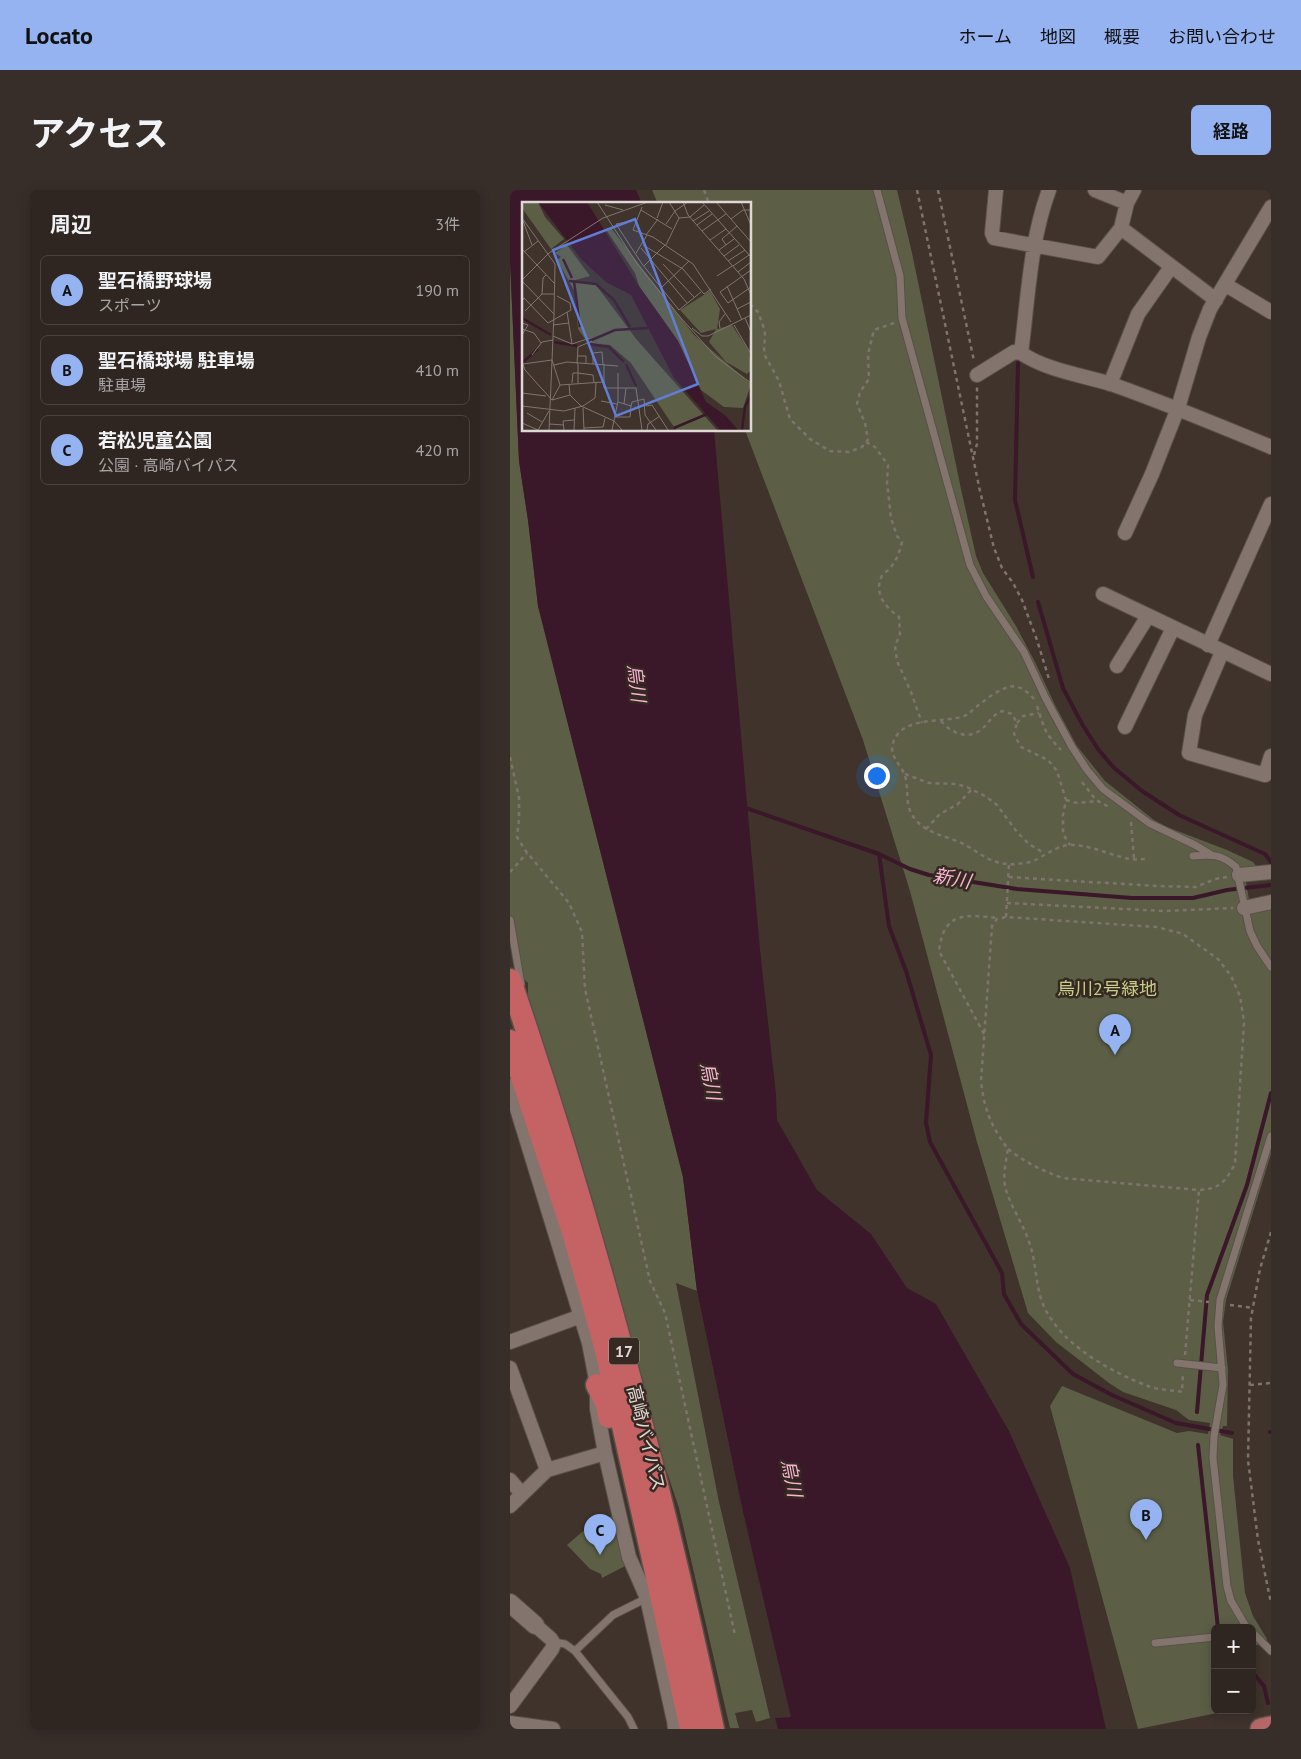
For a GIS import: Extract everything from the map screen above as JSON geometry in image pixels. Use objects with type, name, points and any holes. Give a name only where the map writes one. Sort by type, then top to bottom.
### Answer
[{"type":"highway","name":"高崎バイパス","points":[[512,987],[545,1084],[622,1347],[686,1604],[712,1729]]},
{"type":"highway","name":"高崎バイパス","points":[[510,1041],[573,1232],[606,1350],[656,1602],[691,1729]]},
{"type":"highway","points":[[597,1385],[607,1404],[612,1439],[640,1556],[656,1602]]},
{"type":"main road","points":[[1261,1729],[1271,1727]]},
{"type":"street","points":[[996,190],[992,233],[994,238],[1098,257],[1121,228],[1127,203],[1134,190]]},
{"type":"street","points":[[1021,353],[1034,246],[1042,210],[1049,190]]},
{"type":"street","points":[[1095,190],[1127,203]]},
{"type":"street","points":[[1125,533],[1178,408],[1199,337],[1210,309],[1271,207]]},
{"type":"street","points":[[1121,228],[1216,300]]},
{"type":"street","points":[[1110,384],[1138,314],[1171,267]]},
{"type":"street","points":[[1226,285],[1271,312]]},
{"type":"street","points":[[977,375],[1014,352],[1021,353],[1033,361],[1110,384],[1178,408],[1271,447]]},
{"type":"street","points":[[1208,645],[1271,504]]},
{"type":"street","points":[[1103,594],[1271,674]]},
{"type":"street","points":[[1117,666],[1148,616]]},
{"type":"street","points":[[1125,727],[1172,628]]},
{"type":"street","points":[[1222,652],[1195,715],[1189,753],[1265,775],[1271,756]]},
{"type":"street","points":[[1239,878],[1271,872]]},
{"type":"street","points":[[1244,906],[1271,902]]},
{"type":"street","points":[[510,1086],[589,1343],[597,1385],[597,1408],[605,1453],[629,1557],[656,1602],[675,1729]]},
{"type":"street","points":[[510,1342],[581,1316]]},
{"type":"street","points":[[510,1368],[548,1470]]},
{"type":"street","points":[[510,1506],[548,1470],[605,1453]]},
{"type":"street","points":[[510,1480],[522,1494]]},
{"type":"street","points":[[510,1603],[554,1644],[550,1653],[510,1706]]},
{"type":"street","points":[[510,1723],[553,1729]]},
{"type":"lane","points":[[877,190],[900,276],[903,319],[970,565],[986,596],[1024,652],[1046,699],[1077,755],[1103,789],[1149,823],[1210,854],[1229,861],[1236,867],[1253,938],[1271,967]]},
{"type":"lane","points":[[1193,856],[1210,854]]},
{"type":"lane","points":[[510,920],[522,988],[512,987]]},
{"type":"lane","points":[[1245,1624],[1231,1601],[1227,1586],[1213,1458],[1214,1436],[1223,1385],[1218,1326],[1220,1300],[1271,1136]]},
{"type":"lane","points":[[1180,1363],[1222,1368]]},
{"type":"lane","points":[[575,1651],[612,1615],[656,1602]]},
{"type":"lane","points":[[1155,1643],[1211,1637]]},
{"type":"lane","points":[[1256,1637],[1271,1651]]},
{"type":"lane","points":[[553,1642],[564,1644],[575,1651],[628,1717],[634,1729]]},
{"type":"path","points":[[917,190],[994,548],[1002,568],[1022,600],[1040,648],[1050,683],[1051,692],[1046,699]]},
{"type":"path","points":[[938,190],[977,375],[977,444],[973,457]]},
{"type":"path","points":[[751,305],[758,312],[766,331],[764,354],[779,381],[790,418],[810,439],[830,451],[849,452],[862,447],[868,440],[866,423],[857,404],[860,392],[869,379],[868,354],[874,330],[903,319]]},
{"type":"path","points":[[866,442],[875,447],[888,465],[887,482],[891,518],[897,536],[902,542],[898,556],[881,577],[878,592],[888,608],[900,617],[900,634],[896,646],[896,661],[911,692],[922,723]]},
{"type":"path","points":[[1063,752],[1046,734],[1041,724],[1036,701],[1028,692],[1018,687],[1009,686],[974,708],[969,715],[940,721],[915,723],[905,727],[897,735],[893,744],[893,756],[905,776],[907,799],[911,813],[921,826],[935,834],[960,842],[984,858],[1009,864],[1032,862],[1044,853],[1070,845],[1086,846],[1134,859],[1149,859]]},
{"type":"path","points":[[940,721],[949,730],[960,734],[970,734],[980,731],[995,714],[1002,711],[1012,714],[1016,723],[1014,734],[1021,747],[1048,760],[1058,771],[1066,800],[1063,815],[1063,834],[1070,845]]},
{"type":"path","points":[[1016,723],[1023,716],[1040,713]]},
{"type":"path","points":[[510,757],[519,798],[517,838],[527,853],[569,903],[582,932],[585,990],[650,1281],[665,1313],[735,1635]]},
{"type":"path","points":[[903,774],[929,783],[956,784],[985,796],[997,805],[1017,832],[1044,853]]},
{"type":"path","points":[[1081,779],[1086,789],[1099,801],[1115,810]]},
{"type":"path","points":[[926,829],[940,814],[958,804],[972,789]]},
{"type":"path","points":[[1066,800],[1077,803],[1099,801]]},
{"type":"path","points":[[1130,820],[1134,859]]},
{"type":"path","points":[[510,872],[527,853]]},
{"type":"path","points":[[1006,917],[1009,864]]},
{"type":"path","points":[[1009,877],[1196,887],[1215,879],[1239,878]]},
{"type":"path","points":[[1007,903],[1164,912],[1244,906]]},
{"type":"path","points":[[985,1035],[939,951],[940,939],[947,925],[957,917],[967,915],[1001,918]]},
{"type":"path","points":[[1006,917],[1157,927],[1183,934],[1218,959],[1231,976],[1240,996],[1244,1022],[1235,1164],[1227,1179],[1213,1189],[1199,1190],[1063,1178],[1044,1172],[1022,1160],[1008,1149],[989,1120],[981,1081],[992,926],[997,919],[1006,917]]},
{"type":"path","points":[[1008,1149],[1005,1167],[1005,1189],[1027,1236],[1034,1256],[1041,1299],[1052,1320],[1071,1342],[1091,1358],[1149,1387],[1182,1392],[1180,1363],[1199,1190]]},
{"type":"path","points":[[1271,1232],[1260,1269],[1251,1318],[1248,1460],[1258,1540],[1271,1603]]},
{"type":"path","points":[[1231,1305],[1253,1308]]},
{"type":"path","points":[[1250,1385],[1271,1383]]},
{"type":"green space","name":"烏川2号緑地","points":[[652,190],[897,190],[976,556],[983,573],[1016,626],[1077,746],[1105,781],[1154,820],[1253,862],[1258,868],[1244,871],[1251,911],[1271,909],[1271,1154],[1226,1300],[1223,1322],[1228,1370],[1227,1426],[1223,1426],[1220,1435],[1233,1439],[1233,1476],[1245,1593],[1253,1616],[1267,1639],[1263,1646],[1256,1645],[1256,1624],[1211,1624],[1212,1714],[1138,1729],[1050,1406],[1062,1386],[1177,1433],[1189,1431],[1208,1434],[1210,1423],[1189,1420],[1176,1410],[1123,1392],[1056,1342],[1028,1313],[977,1142],[910,891],[863,740],[745,431],[751,431],[751,202],[657,202]]},
{"type":"green space","points":[[510,260],[519,461],[538,606],[683,1177],[697,1291],[676,1283],[719,1502],[770,1718],[756,1722],[752,1710],[735,1713],[739,1728],[730,1728],[679,1508],[652,1428],[528,1012],[528,983],[524,979],[510,918]]},
{"type":"green space","points":[[614,1515],[627,1565],[602,1578],[601,1574],[590,1569],[567,1545],[582,1532]]},
{"type":"water","name":"烏川","points":[[510,190],[636,190],[641,202],[522,202],[522,431],[714,431],[777,1120],[817,1190],[871,1234],[907,1288],[936,1304],[1009,1431],[1070,1568],[1106,1729],[778,1729],[775,1718],[790,1717],[742,1508],[697,1291],[683,1177],[538,606],[519,461],[510,260]]},
{"type":"pier","points":[[694,1290],[697,1291],[742,1508],[791,1717],[772,1718],[774,1716],[787,1715],[740,1508]]},
{"type":"waterway","points":[[1018,363],[1015,500],[1033,577]]},
{"type":"waterway","points":[[1038,602],[1063,688],[1082,724],[1098,749],[1113,767],[1142,791],[1179,815],[1265,854],[1271,862]]},
{"type":"waterway","name":"新川","points":[[743,807],[879,854],[910,869],[929,875],[1017,889],[1132,898],[1193,898],[1227,890],[1271,885]]},
{"type":"waterway","points":[[879,854],[889,926],[906,971],[931,1055],[926,1123],[930,1142],[1002,1273],[1004,1294],[1021,1324],[1073,1374],[1112,1395],[1176,1423],[1232,1433]]},
{"type":"waterway","points":[[1197,1412],[1207,1295],[1247,1185],[1271,1093]]},
{"type":"waterway","points":[[1198,1445],[1218,1624]]},
{"type":"waterway","points":[[1256,1677],[1264,1686],[1268,1703]]},
{"type":"place","name":"聖石橋野球場","points":[[1115,1055]]},
{"type":"place","name":"聖石橋球場 駐車場","points":[[1146,1540]]},
{"type":"place","name":"若松児童公園","points":[[600,1555]]}]
